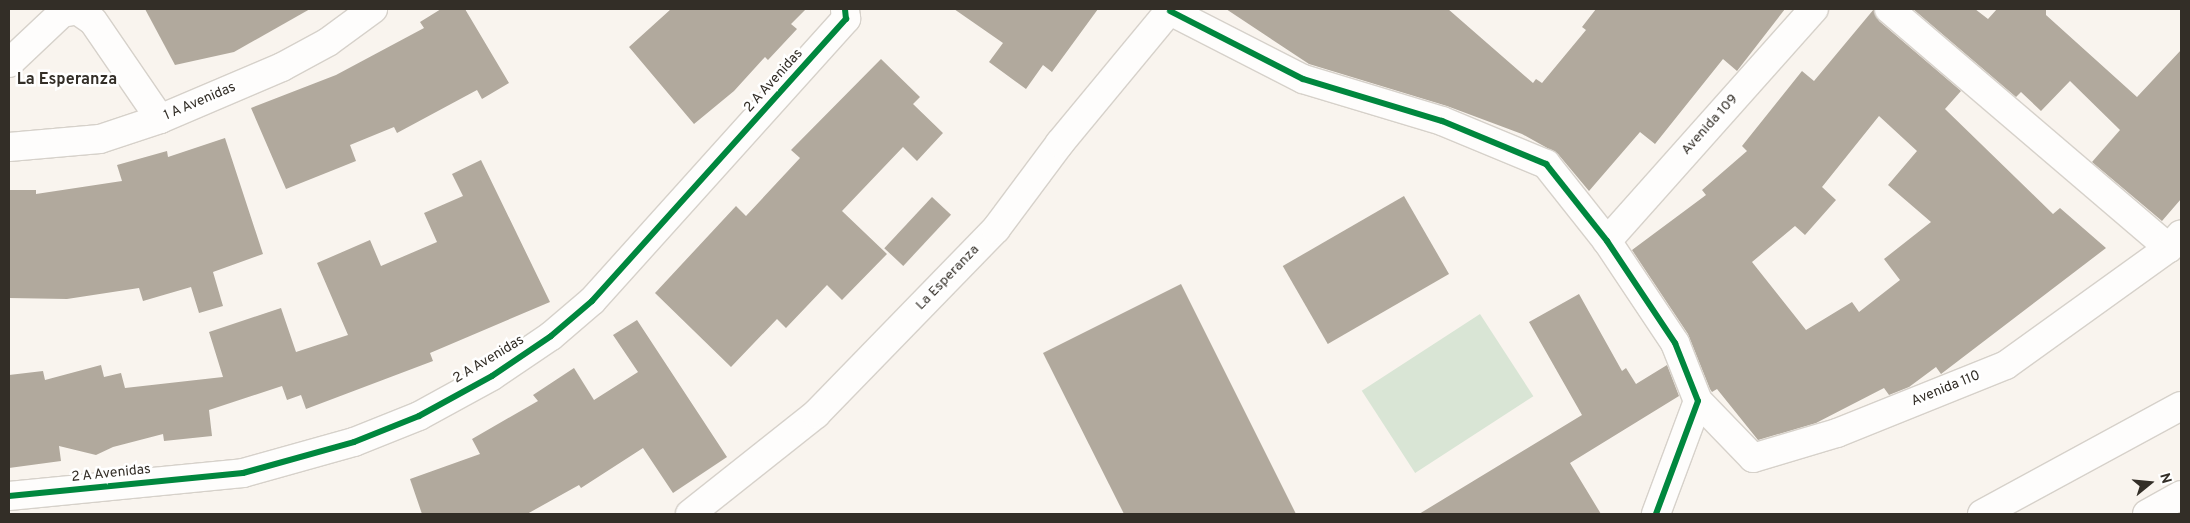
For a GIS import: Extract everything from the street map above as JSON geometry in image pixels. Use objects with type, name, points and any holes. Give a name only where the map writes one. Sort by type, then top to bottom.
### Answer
[{"type":"street","name":"1 A Avenidas","points":[[9,147],[100,139],[160,119],[282,67],[328,42],[373,9]]},
{"type":"street","name":"2 A Avenidas","points":[[9,496],[243,473],[354,442],[419,416],[492,376],[551,336],[592,301],[846,19],[844,9]]},
{"type":"street","name":"Avenida 109","points":[[1607,241],[1814,9]]},
{"type":"street","points":[[1889,9],[2175,241]]},
{"type":"street","points":[[9,62],[62,12],[77,10],[93,21],[160,119]]},
{"type":"street","points":[[1170,10],[1303,79],[1442,121],[1546,164],[1607,241],[1675,343],[1698,401],[1656,514]]},
{"type":"street","name":"La Esperanza","points":[[690,514],[816,414],[996,229],[1060,143],[1170,10]]},
{"type":"street","name":"Avenida 110","points":[[1698,401],[1753,458],[1837,432],[2006,365],[2175,241]]},
{"type":"street","points":[[1982,514],[2181,406]]},
{"type":"street","points":[[2147,514],[2181,495]]},
{"type":"green space","points":[[1480,314],[1533,396],[1415,473],[1362,391]]},
{"type":"building","points":[[145,9],[310,9],[234,52],[175,65]]},
{"type":"building","points":[[441,9],[465,9],[509,83],[482,99],[477,90],[397,133],[394,127],[350,145],[356,161],[286,189],[251,108],[336,75],[424,28],[420,22]]},
{"type":"building","points":[[671,9],[806,9],[791,24],[797,29],[768,60],[765,57],[734,91],[694,124],[629,47]]},
{"type":"building","points":[[954,9],[1098,9],[1052,72],[1043,65],[1026,89],[989,62],[1003,43]]},
{"type":"building","points":[[1226,9],[1448,9],[1533,83],[1536,79],[1542,83],[1586,30],[1582,27],[1596,9],[1785,9],[1737,71],[1723,59],[1655,144],[1640,132],[1589,191],[1558,154],[1522,134],[1447,106],[1309,64]]},
{"type":"building","points":[[1874,9],[1879,21],[1961,91],[1945,109],[2053,214],[2060,208],[2106,248],[1941,374],[1936,367],[1909,387],[1889,395],[1884,388],[1816,423],[1758,440],[1717,389],[1712,392],[1710,389],[1688,334],[1632,250],[1706,195],[1702,190],[1747,151],[1742,146],[1802,71],[1814,81]],"holes":[[[1879,116],[1917,151],[1888,185],[1931,222],[1884,259],[1900,280],[1859,312],[1852,302],[1806,330],[1752,262],[1795,226],[1805,235],[1836,200],[1822,187]]]},
{"type":"building","points":[[1913,9],[1975,9],[1988,19],[1997,9],[2046,9],[2046,15],[2137,97],[2181,50],[2181,199],[2162,221],[2092,162],[2120,130],[2070,81],[2041,111],[2021,92],[2016,97]]},
{"type":"building","points":[[881,59],[920,97],[913,104],[943,133],[917,161],[903,147],[842,211],[887,254],[842,300],[827,285],[786,328],[777,319],[731,367],[655,293],[736,206],[746,216],[800,158],[791,150]]},
{"type":"building","points":[[225,138],[263,254],[213,272],[223,306],[199,313],[191,287],[143,301],[139,288],[67,299],[9,298],[9,190],[36,190],[36,194],[122,181],[117,165],[167,151],[168,157]]},
{"type":"building","points":[[481,160],[550,302],[430,353],[433,361],[306,409],[301,395],[287,400],[282,386],[209,410],[212,436],[164,441],[163,434],[113,447],[96,455],[59,446],[61,461],[9,468],[9,375],[43,371],[45,380],[101,365],[104,377],[121,373],[125,388],[223,377],[209,332],[281,308],[296,352],[348,335],[317,263],[370,240],[381,266],[437,242],[424,213],[463,196],[452,174]]},
{"type":"building","points":[[1404,196],[1449,274],[1328,344],[1283,266]]},
{"type":"building","points":[[932,197],[951,215],[903,266],[884,248]]},
{"type":"building","points":[[1181,284],[1296,514],[1124,514],[1043,353]]},
{"type":"building","points":[[1579,294],[1622,371],[1626,368],[1636,384],[1667,365],[1679,396],[1570,463],[1601,514],[1419,514],[1582,415],[1529,322]]},
{"type":"building","points":[[637,320],[727,457],[673,493],[643,448],[581,488],[579,485],[527,514],[422,514],[410,479],[480,454],[472,439],[538,401],[533,395],[574,368],[594,400],[638,372],[613,335]]},
{"type":"cycle path","points":[[9,496],[243,473],[354,442],[419,416],[492,376],[551,336],[592,301],[846,19],[845,9]]},
{"type":"cycle path","points":[[1170,11],[1303,79],[1442,121],[1546,164],[1607,241],[1675,343],[1698,401],[1656,514]]},
{"type":"district","name":"La Esperanza","points":[[67,80]]}]
